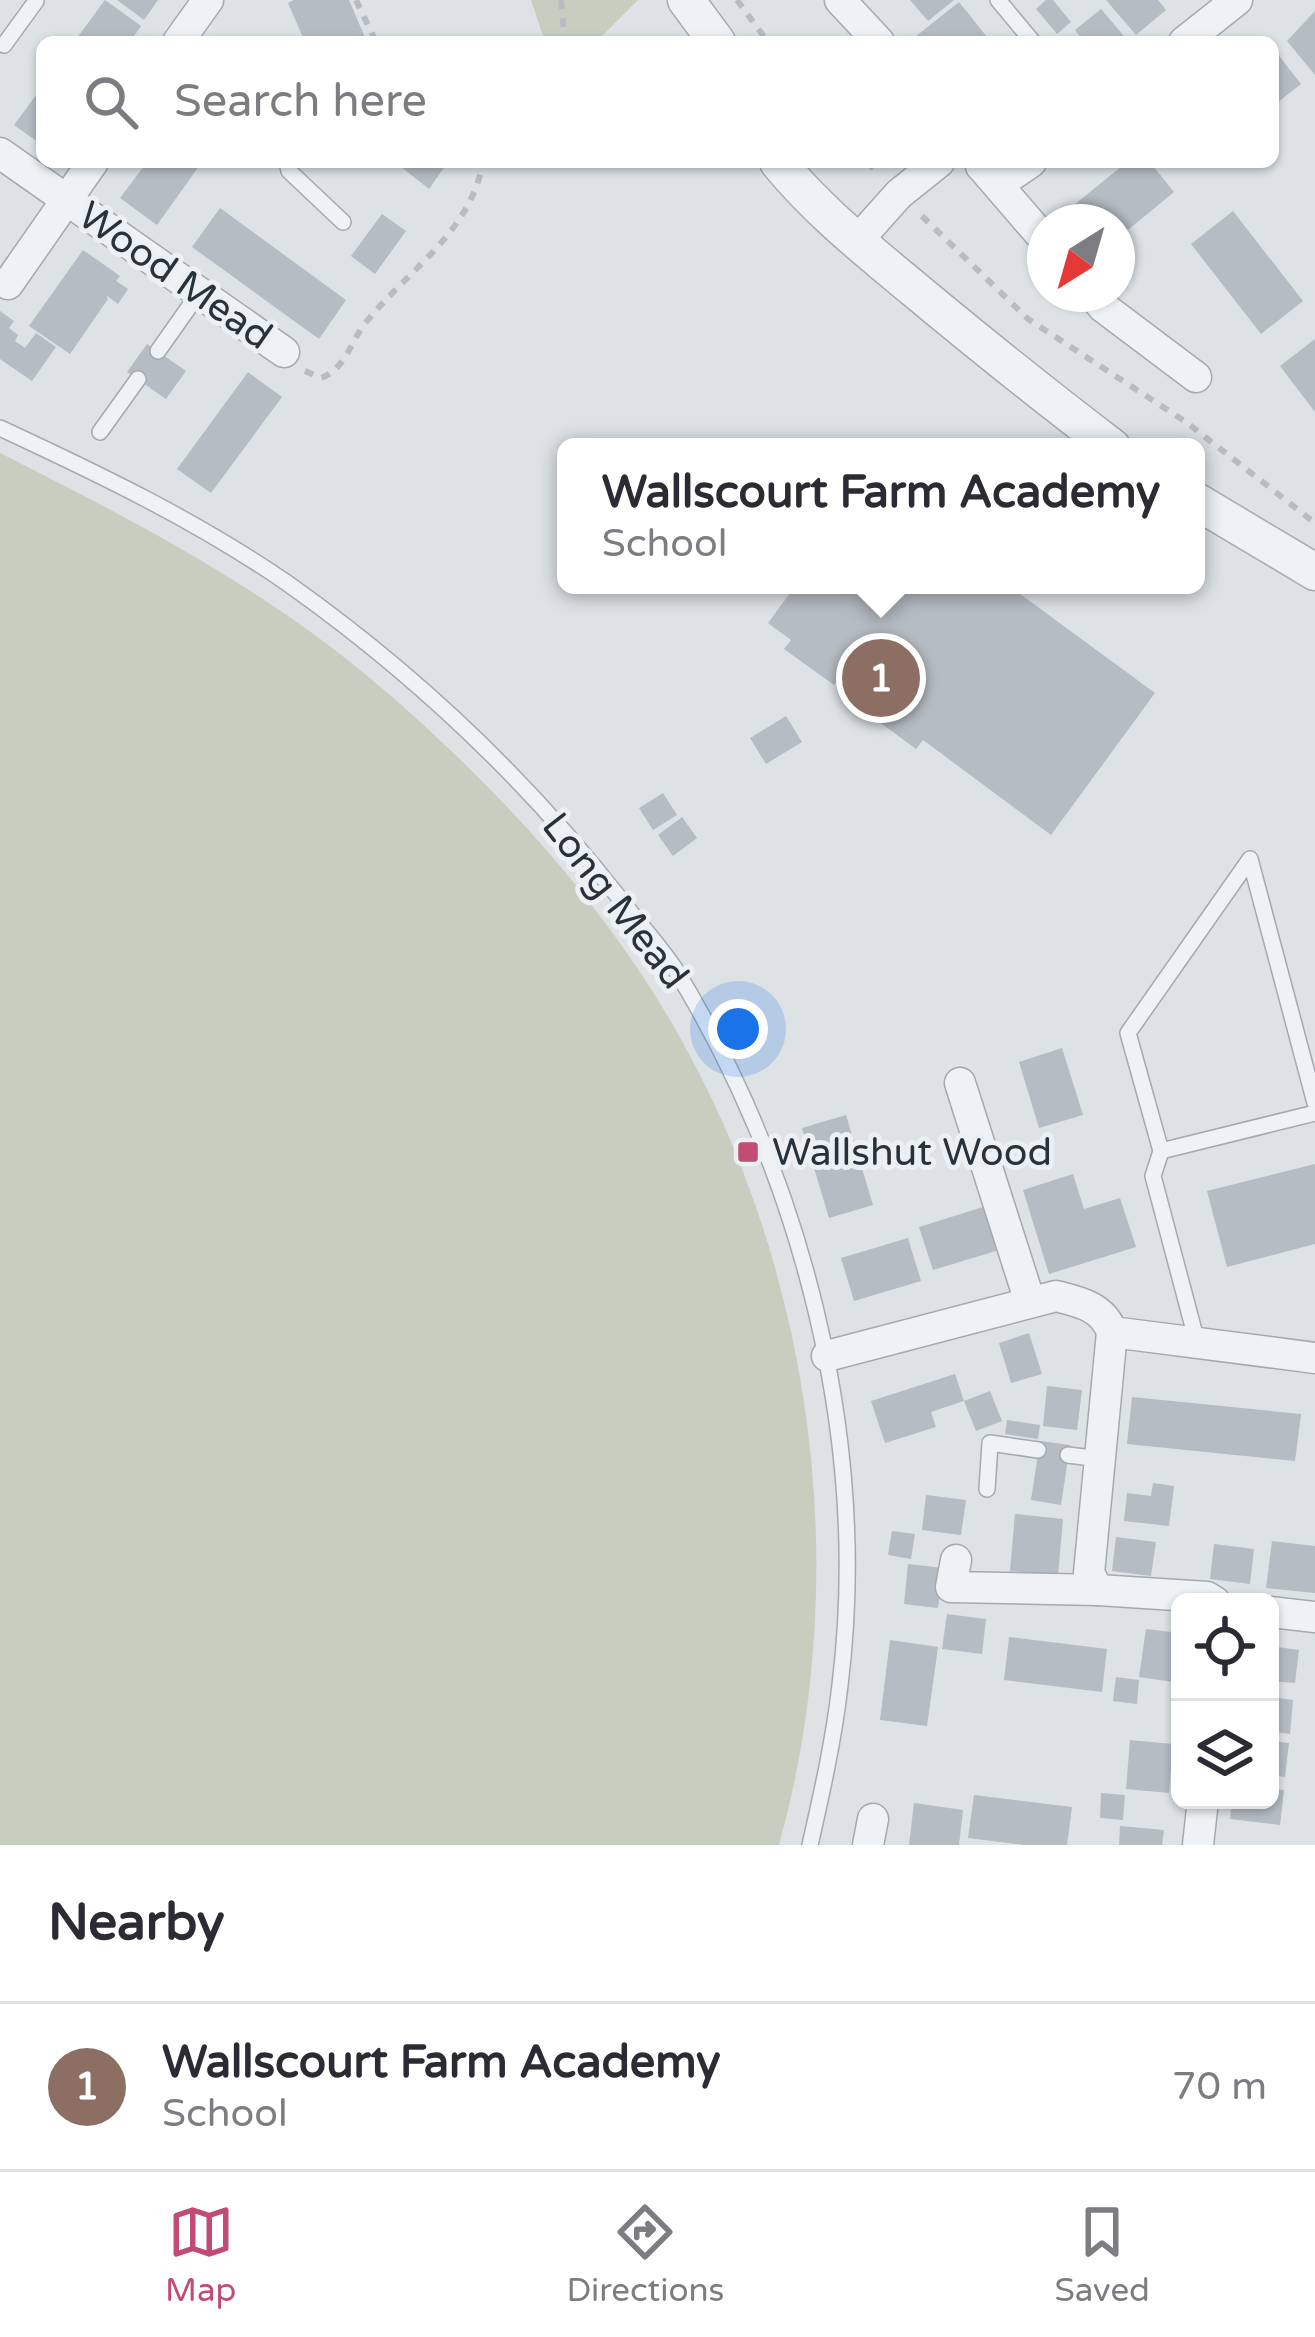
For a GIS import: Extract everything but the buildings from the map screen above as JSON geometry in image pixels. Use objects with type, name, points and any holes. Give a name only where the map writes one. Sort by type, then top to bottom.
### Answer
[{"type":"street","points":[[189,34],[208,0]]},
{"type":"street","points":[[686,0],[713,36]]},
{"type":"street","points":[[840,0],[873,36]]},
{"type":"street","points":[[1192,36],[1237,0]]},
{"type":"street","name":"Wood Mead","points":[[0,153],[284,352]]},
{"type":"street","name":"Wood Mead","points":[[8,284],[89,168]]},
{"type":"street","points":[[783,168],[807,199],[857,242],[1100,438]]},
{"type":"street","points":[[857,242],[899,194],[932,168]]},
{"type":"street","points":[[983,168],[1027,219]]},
{"type":"street","points":[[986,168],[1006,178],[1022,168]]},
{"type":"street","points":[[1108,312],[1196,377]]},
{"type":"street","points":[[1205,506],[1315,572]]},
{"type":"street","points":[[960,1083],[1030,1302]]},
{"type":"street","points":[[827,1357],[1056,1296],[1088,1304],[1107,1319],[1112,1332],[1089,1573],[1098,1590]]},
{"type":"street","points":[[1112,1332],[1315,1358]]},
{"type":"street","points":[[956,1560],[951,1587],[1171,1595]]},
{"type":"street","points":[[1279,1613],[1315,1617]]},
{"type":"street","points":[[1198,1845],[1202,1809]]},
{"type":"lane","points":[[998,0],[1028,36]]},
{"type":"lane","points":[[4,45],[36,1]]},
{"type":"lane","points":[[288,168],[343,222]]},
{"type":"lane","points":[[158,352],[199,293]]},
{"type":"lane","points":[[100,432],[138,379]]},
{"type":"lane","name":"Long Mead","points":[[0,428],[130,489],[285,582],[367,643],[517,778],[675,969],[731,1072],[799,1242],[827,1357],[842,1486],[844,1606],[841,1682],[810,1845]]},
{"type":"lane","points":[[1198,1345],[1153,1176],[1161,1151],[1128,1033],[1250,860],[1315,1103]]},
{"type":"lane","points":[[1161,1151],[1315,1113]]},
{"type":"lane","points":[[987,1489],[990,1443],[1038,1450]]},
{"type":"lane","points":[[1068,1455],[1100,1459]]},
{"type":"path","points":[[356,0],[373,36]]},
{"type":"path","points":[[561,0],[564,36]]},
{"type":"path","points":[[737,0],[764,36]]},
{"type":"path","points":[[284,352],[321,378],[336,372],[363,326],[391,292],[438,250],[463,216],[481,168]]},
{"type":"path","points":[[873,168],[1028,319],[1186,422],[1315,524]]},
{"type":"green space","points":[[531,0],[638,0],[602,36],[543,36]]},
{"type":"green space","points":[[0,453],[235,581],[365,674],[520,821],[589,902],[651,989],[705,1086],[749,1188],[782,1294],[804,1404],[815,1515],[815,1626],[803,1737],[779,1845],[0,1845]]},
{"type":"place","name":"Wallscourt Farm Academy","points":[[881,678]]},
{"type":"place","name":"Wallshut Wood","points":[[748,1152]]}]
